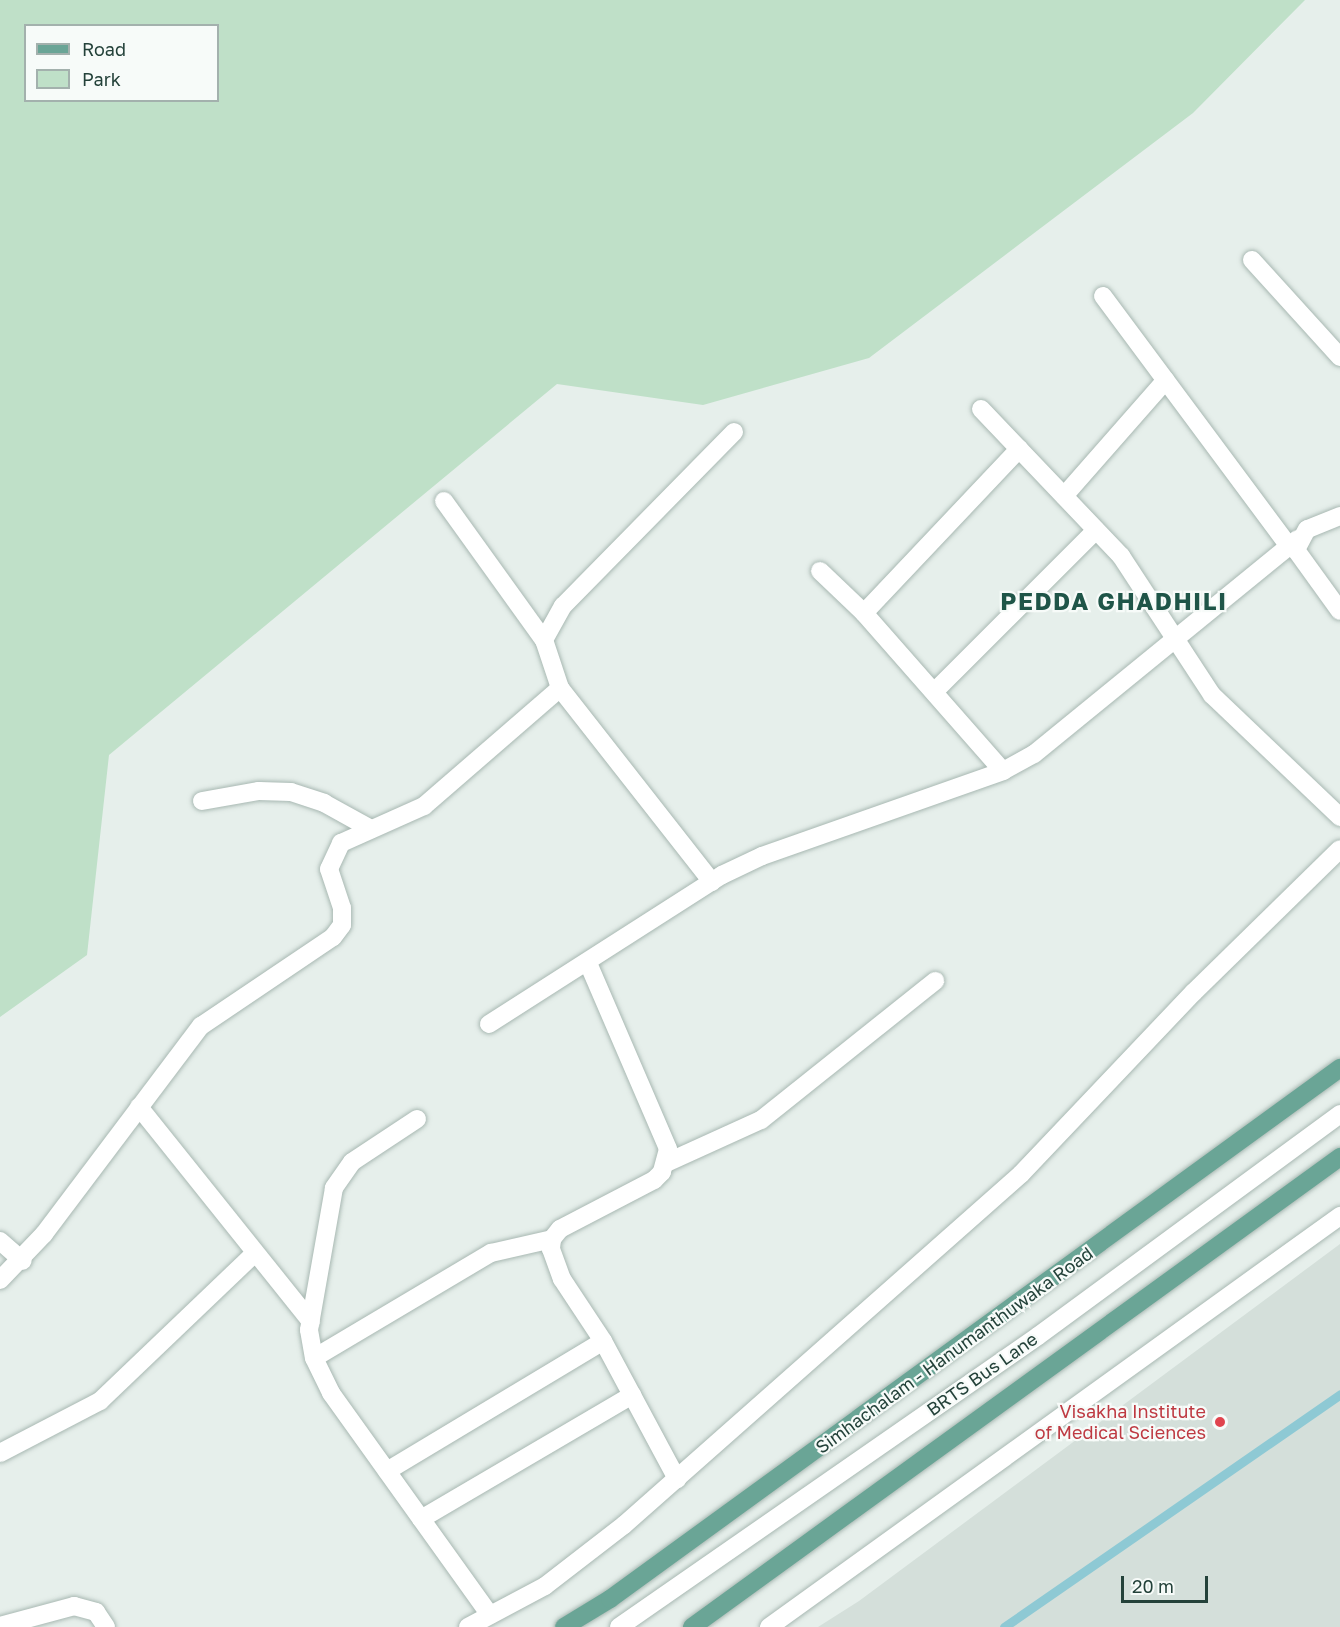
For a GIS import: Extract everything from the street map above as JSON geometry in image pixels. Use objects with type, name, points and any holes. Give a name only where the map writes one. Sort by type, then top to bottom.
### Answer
[{"type":"main road","name":"Simhachalam - Hanumanthuwaka Road","points":[[564,1627],[619,1593],[1340,1068]]},
{"type":"main road","points":[[692,1627],[1340,1157]]},
{"type":"street","points":[[1252,260],[1340,357]]},
{"type":"street","points":[[1103,296],[1293,543],[1299,559],[1340,611]]},
{"type":"street","points":[[1064,496],[1166,380]]},
{"type":"street","points":[[981,409],[1121,556],[1178,637],[1212,695],[1340,817]]},
{"type":"street","points":[[544,640],[562,606],[734,432]]},
{"type":"street","points":[[864,613],[1019,449]]},
{"type":"street","points":[[444,501],[544,640],[560,688],[712,882]]},
{"type":"street","points":[[489,1023],[588,963],[712,882],[762,856],[1003,771],[1034,754],[1319,521],[1340,516]]},
{"type":"street","points":[[934,692],[1096,530]]},
{"type":"street","points":[[820,571],[864,613],[1003,771]]},
{"type":"street","points":[[0,1280],[22,1261],[212,1015],[333,938],[342,925],[342,908],[328,869],[331,857],[341,843],[424,806],[560,688]]},
{"type":"street","points":[[202,801],[259,791],[291,792],[324,803],[371,829]]},
{"type":"street","points":[[468,1627],[544,1586],[677,1479],[1021,1174],[1194,992],[1340,849]]},
{"type":"street","points":[[588,963],[666,1136],[666,1163]]},
{"type":"street","points":[[314,1358],[491,1253],[552,1239],[579,1218],[654,1180],[666,1163],[760,1120],[935,981]]},
{"type":"street","points":[[139,1107],[311,1322]]},
{"type":"street","name":"BRTS Bus Lane","points":[[620,1627],[1038,1336],[1340,1114]]},
{"type":"street","points":[[417,1119],[352,1162],[334,1188],[311,1322],[314,1358],[331,1393],[490,1615]]},
{"type":"street","points":[[769,1627],[1340,1216]]},
{"type":"street","points":[[552,1239],[562,1279],[603,1341],[677,1479]]},
{"type":"street","points":[[0,1241],[22,1261]]},
{"type":"street","points":[[0,1453],[100,1401],[255,1252]]},
{"type":"street","points":[[387,1471],[603,1341]]},
{"type":"street","points":[[421,1519],[632,1395]]},
{"type":"street","points":[[0,1626],[74,1606],[96,1612],[106,1627]]},
{"type":"shaded area","name":"Visakha Institute of Medical Sciences","points":[[1340,1244],[1340,1627],[818,1627],[859,1601]]},
{"type":"green space","points":[[0,0],[1305,0],[1193,113],[869,358],[703,405],[557,384],[109,755],[87,955],[0,1017]]},
{"type":"waterway","points":[[1004,1627],[1340,1394]]},
{"type":"place","name":"Visakha Institute of Medical Sciences","points":[[1220,1422]]},
{"type":"district","name":"PEDDA GHADHILI","points":[[1114,601]]}]
